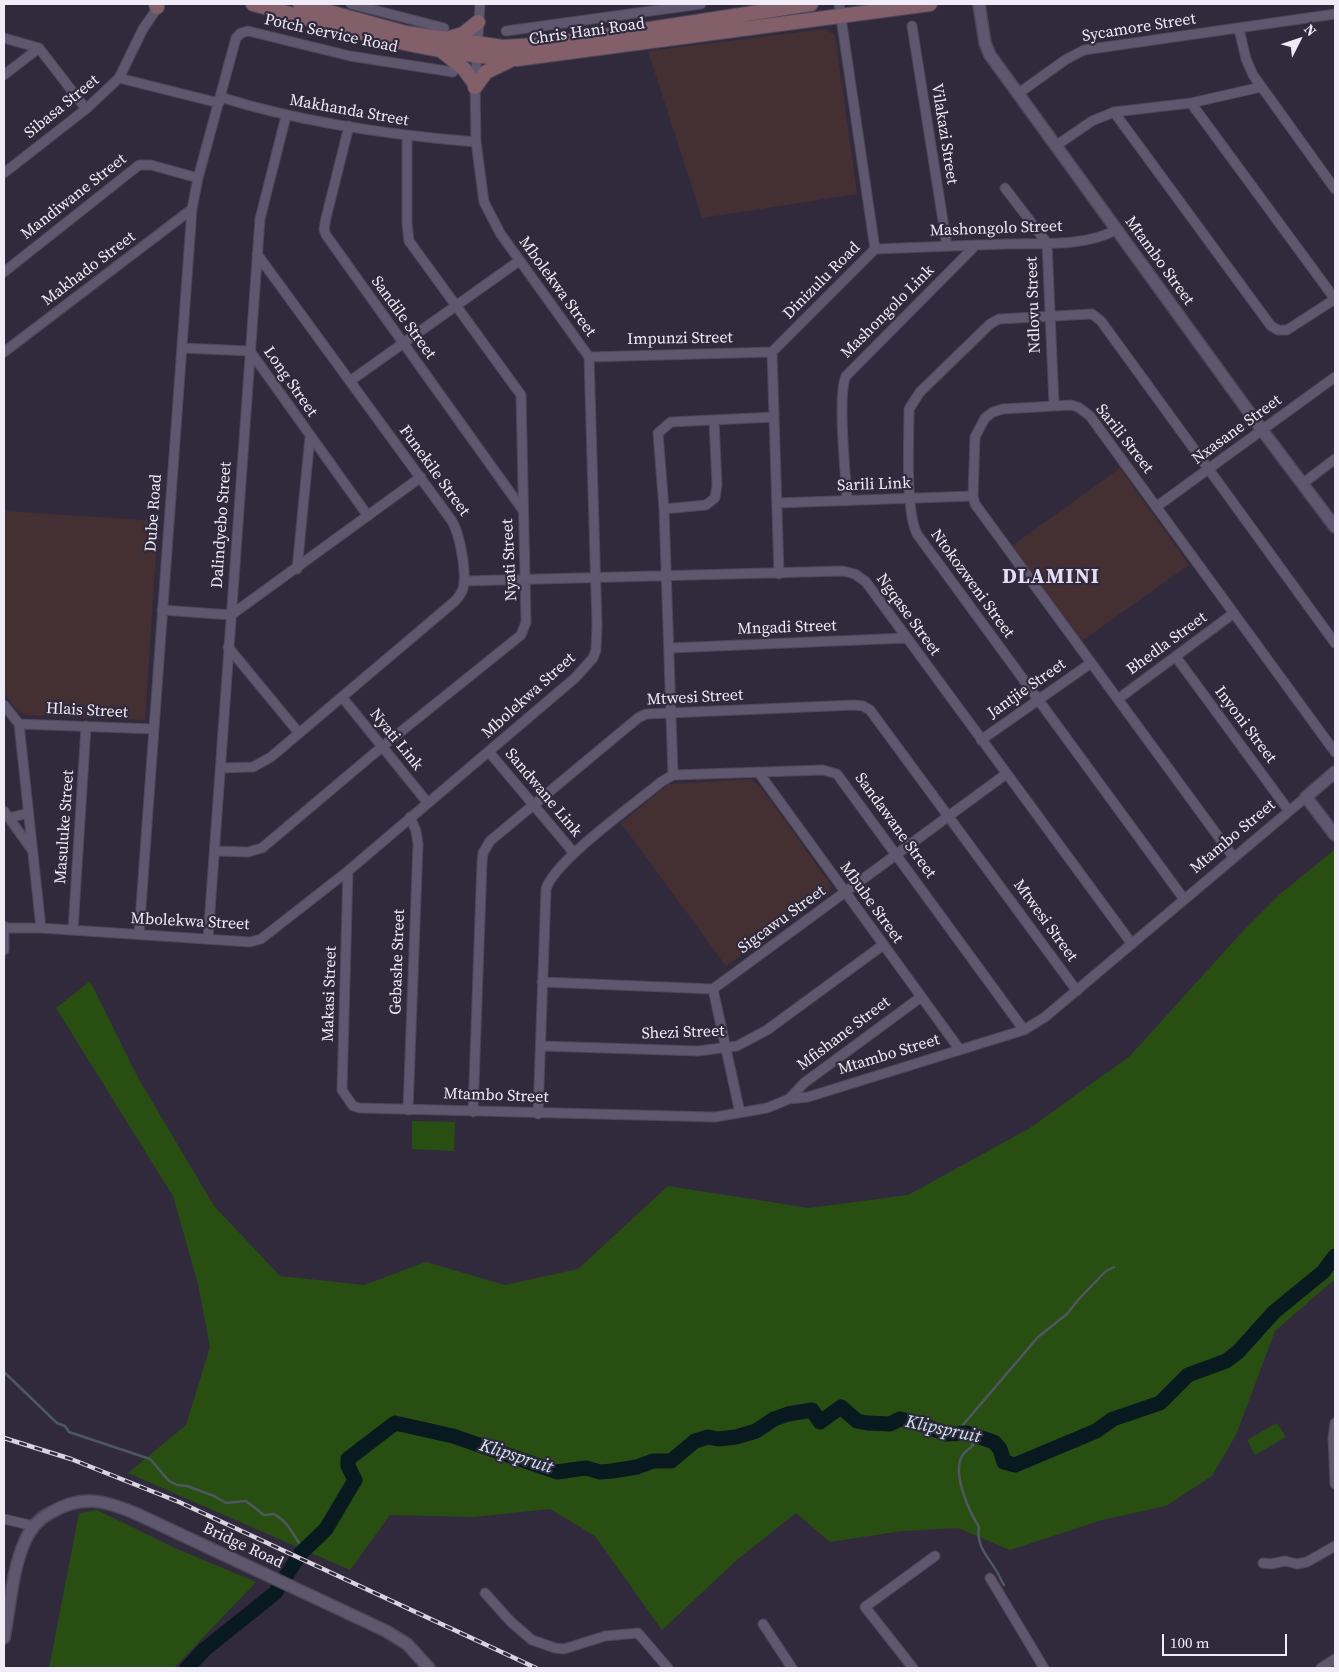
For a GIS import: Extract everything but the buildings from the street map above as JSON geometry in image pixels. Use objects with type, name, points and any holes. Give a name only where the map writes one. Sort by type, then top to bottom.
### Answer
[{"type":"main road","name":"Chris Hani Road","points":[[253,4],[402,43],[442,39]]},
{"type":"main road","name":"Chris Hani Road","points":[[300,4],[406,33],[442,39],[476,50],[517,59],[840,10],[930,4]]},
{"type":"main road","name":"Chris Hani Road","points":[[476,50],[553,44],[811,4]]},
{"type":"main road","points":[[503,47],[486,34],[478,20],[463,34],[442,39],[475,86],[493,67],[517,59]]},
{"type":"street","name":"Potch Service Road","points":[[351,4],[442,39]]},
{"type":"street","name":"Mbolekwa Street","points":[[5,927],[250,942],[262,939],[348,871],[427,802],[489,752],[575,678],[593,658],[597,638],[589,356],[491,220],[484,202],[476,142],[476,50],[480,4]]},
{"type":"street","name":"Chris Hani Road","points":[[506,31],[701,4]]},
{"type":"street","name":"Mtambo Street","points":[[979,4],[985,43],[990,54],[1057,145],[1116,230],[1335,528]]},
{"type":"street","name":"Sibasa Street","points":[[4,173],[86,109],[120,78],[143,29],[157,5]]},
{"type":"street","name":"Dinizulu Road","points":[[772,352],[875,249],[840,10]]},
{"type":"street","name":"Sycamore Street","points":[[1019,93],[1057,65],[1084,50],[1335,14]]},
{"type":"street","name":"Vilakazi Street","points":[[912,26],[948,246]]},
{"type":"street","points":[[1239,29],[1246,60],[1261,87],[1335,189]]},
{"type":"street","name":"Potch Service Road","points":[[220,100],[236,38],[243,31],[350,56],[453,72]]},
{"type":"street","points":[[4,38],[38,48],[86,109]]},
{"type":"street","points":[[4,75],[38,48]]},
{"type":"street","name":"Makhanda Street","points":[[120,78],[286,116],[407,137],[476,142]]},
{"type":"street","points":[[1057,145],[1092,122],[1114,112],[1191,103],[1261,87]]},
{"type":"street","name":"Dube Road","points":[[139,934],[192,209],[198,178],[220,100]]},
{"type":"street","points":[[1114,112],[1271,326],[1278,330],[1287,330],[1335,299],[1191,103]]},
{"type":"street","name":"Dalindyebo Street","points":[[208,939],[260,219],[286,116]]},
{"type":"street","name":"Sandile Street","points":[[349,126],[324,229],[333,246],[522,510]]},
{"type":"street","name":"Nyati Street","points":[[215,851],[248,852],[262,848],[383,746],[521,635],[526,622],[522,510],[521,395],[409,241],[407,224],[407,137]]},
{"type":"street","name":"Mandiwane Street","points":[[4,272],[138,165],[151,165],[198,178]]},
{"type":"street","name":"Ndlovu Street","points":[[1006,188],[1047,243],[1054,404]]},
{"type":"street","name":"Makhado Street","points":[[4,352],[192,209]]},
{"type":"street","name":"Mashongolo Street","points":[[875,249],[1047,243],[1097,238],[1116,230]]},
{"type":"street","name":"Mashongolo Link","points":[[847,501],[843,400],[843,382],[846,376],[976,245]]},
{"type":"street","name":"Funekile Street","points":[[257,254],[458,530],[464,581]]},
{"type":"street","points":[[350,381],[519,261]]},
{"type":"street","name":"Ntokozweni Street","points":[[1184,899],[921,541],[914,528],[910,498],[908,409],[914,398],[995,321],[1009,317],[1088,313],[1101,321],[1335,643]]},
{"type":"street","name":"Long Street","points":[[182,348],[250,351],[368,516]]},
{"type":"street","points":[[772,352],[779,574]]},
{"type":"street","name":"Impunzi Street","points":[[589,356],[772,352]]},
{"type":"street","name":"Nxasane Street","points":[[1156,507],[1335,377]]},
{"type":"street","name":"Sarili Street","points":[[973,496],[975,437],[985,418],[993,412],[1003,409],[1054,404],[1078,407],[1090,416],[1335,752]]},
{"type":"street","points":[[674,776],[664,509],[658,433],[671,422],[774,417]]},
{"type":"street","points":[[664,509],[706,505],[715,498],[717,485],[714,420]]},
{"type":"street","name":"Long Street","points":[[297,569],[310,436]]},
{"type":"street","points":[[1302,484],[1335,459]]},
{"type":"street","points":[[162,610],[231,615],[297,569],[421,477]]},
{"type":"street","points":[[973,496],[975,504],[1234,858]]},
{"type":"street","name":"Sarili Link","points":[[776,503],[973,496]]},
{"type":"street","name":"Ngqase Street","points":[[464,581],[843,571],[855,574],[866,582],[1132,944]]},
{"type":"street","points":[[221,768],[253,767],[271,757],[454,602],[460,594],[464,581]]},
{"type":"street","name":"Bhedla Street","points":[[1118,699],[1234,613]]},
{"type":"street","name":"Mngadi Street","points":[[669,648],[906,638]]},
{"type":"street","points":[[228,647],[299,733]]},
{"type":"street","name":"Inyoni Street","points":[[1176,657],[1289,810]]},
{"type":"street","name":"Jantjie Street","points":[[981,740],[1091,663]]},
{"type":"street","name":"Nyati Link","points":[[342,697],[427,802]]},
{"type":"street","points":[[4,705],[19,724],[41,928]]},
{"type":"street","name":"Mtwesi Street","points":[[473,1112],[482,853],[490,841],[532,805],[638,718],[646,714],[863,706],[879,720],[1077,990]]},
{"type":"street","name":"Hlais Street","points":[[19,724],[154,729]]},
{"type":"street","name":"Masuluke Street","points":[[73,930],[86,726]]},
{"type":"street","name":"Sandwane Link","points":[[489,752],[574,853]]},
{"type":"street","name":"Sandawane Street","points":[[538,1114],[542,1046],[542,982],[546,888],[552,875],[574,853],[661,782],[674,776],[824,770],[837,774],[1024,1030]]},
{"type":"street","name":"Mtambo Street","points":[[360,1108],[687,1118],[715,1117],[767,1108],[789,1099],[808,1097],[1024,1030],[1045,1017],[1335,772]]},
{"type":"street","name":"Mbube Street","points":[[759,773],[960,1050]]},
{"type":"street","name":"Sigcawu Street","points":[[713,988],[898,855],[1006,774]]},
{"type":"street","points":[[1306,797],[1335,835]]},
{"type":"street","points":[[6,814],[28,813]]},
{"type":"street","points":[[6,814],[32,850]]},
{"type":"street","name":"Gebashe Street","points":[[408,1110],[418,844],[416,831],[410,817]]},
{"type":"street","name":"Makasi Street","points":[[348,871],[342,1090],[348,1101],[360,1108]]},
{"type":"street","points":[[4,950],[5,927]]},
{"type":"street","name":"Shezi Street","points":[[542,1046],[698,1051],[727,1048],[745,1043],[767,1030],[883,945]]},
{"type":"street","points":[[542,982],[713,988],[740,1113]]},
{"type":"street","name":"Mfishane Street","points":[[789,1099],[804,1083],[921,997]]},
{"type":"street","points":[[1335,1423],[1333,1465],[1335,1484]]},
{"type":"street","name":"Bridge Road","points":[[34,1526],[46,1515],[64,1505],[81,1500],[97,1501],[137,1514],[394,1635],[413,1649],[429,1668]]},
{"type":"street","points":[[4,1519],[34,1526],[24,1543],[20,1557],[4,1638]]},
{"type":"street","points":[[1263,1563],[1271,1564],[1285,1561],[1297,1564],[1307,1562],[1335,1546]]},
{"type":"street","points":[[913,1668],[865,1607],[935,1556]]},
{"type":"street","points":[[990,1578],[1044,1668]]},
{"type":"street","points":[[485,1593],[511,1622],[532,1640],[564,1649],[605,1636],[638,1633],[668,1668]]},
{"type":"street","points":[[763,1624],[792,1668]]},
{"type":"street","points":[[1321,1668],[1335,1659]]},
{"type":"shaded area","points":[[824,29],[835,35],[857,194],[702,218],[648,51]]},
{"type":"shaded area","points":[[1120,468],[1189,565],[1082,641],[1012,546]]},
{"type":"shaded area","points":[[4,511],[158,521],[145,720],[27,715],[17,711],[4,692]]},
{"type":"shaded area","points":[[752,779],[759,785],[831,885],[830,892],[726,966],[621,823],[669,784]]},
{"type":"green space","points":[[1334,850],[1335,1279],[1275,1331],[1236,1435],[1212,1476],[1166,1506],[1102,1520],[1010,1550],[958,1528],[902,1531],[830,1542],[796,1513],[739,1558],[662,1630],[595,1536],[550,1509],[473,1517],[390,1515],[350,1570],[128,1473],[186,1425],[210,1347],[198,1284],[173,1196],[56,1008],[90,981],[137,1076],[214,1206],[280,1276],[364,1285],[426,1262],[505,1285],[578,1269],[668,1186],[809,1208],[908,1195],[1030,1128],[1130,1056],[1243,931],[1279,895]]},
{"type":"green space","points":[[412,1121],[455,1122],[454,1151],[412,1149]]},
{"type":"green space","points":[[1277,1423],[1286,1437],[1255,1455],[1247,1440]]},
{"type":"green space","points":[[97,1510],[175,1548],[256,1582],[174,1668],[49,1668],[79,1513]]},
{"type":"waterway","name":"Klipspruit","points":[[187,1668],[205,1649],[275,1593],[300,1554],[326,1529],[355,1480],[348,1466],[348,1459],[395,1423],[453,1436],[557,1472],[586,1468],[600,1472],[637,1467],[653,1461],[671,1461],[695,1441],[708,1437],[718,1439],[736,1437],[756,1431],[774,1419],[788,1414],[812,1410],[820,1422],[841,1407],[857,1421],[890,1424],[900,1419],[918,1423],[946,1434],[967,1433],[994,1442],[1000,1449],[1004,1462],[1015,1465],[1096,1431],[1113,1419],[1160,1403],[1188,1375],[1226,1361],[1238,1352],[1274,1312],[1323,1272],[1335,1256]]},
{"type":"waterway","points":[[956,1433],[1038,1337],[1067,1314],[1106,1271],[1114,1267]]},
{"type":"waterway","points":[[4,1372],[57,1423],[65,1426],[69,1432],[150,1459],[169,1481],[177,1485],[187,1486],[214,1496],[226,1503],[246,1501],[264,1515],[274,1514],[287,1525],[304,1550]]},
{"type":"waterway","points":[[967,1433],[973,1445],[962,1456],[959,1464],[960,1482],[971,1512],[979,1527],[978,1533],[982,1548],[1004,1585]]},
{"type":"railway","points":[[4,1438],[71,1459],[179,1502],[536,1668]]},
{"type":"district","name":"DLAMINI","points":[[1051,578]]}]
